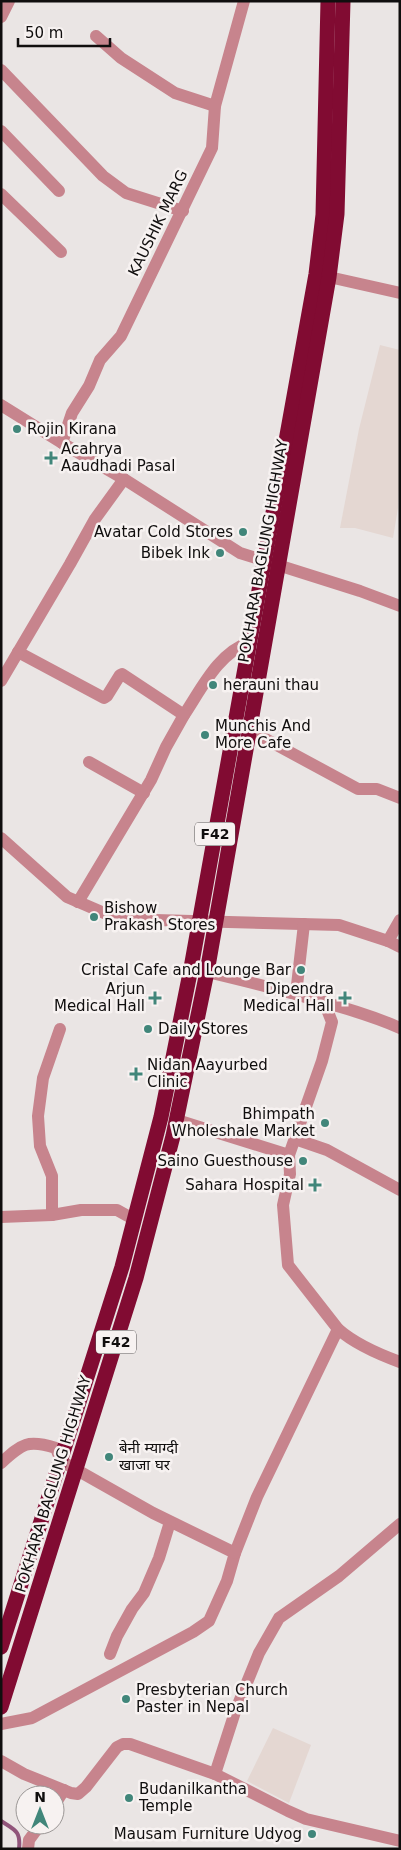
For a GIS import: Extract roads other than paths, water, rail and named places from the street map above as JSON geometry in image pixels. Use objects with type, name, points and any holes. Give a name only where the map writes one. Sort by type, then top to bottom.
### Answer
[{"type":"highway","name":"POKHARA BAGLUNG HIGHWAY","points":[[1,1707],[136,1278],[177,1120],[208,972],[249,730],[272,563],[316,274],[322,225],[328,1]]},
{"type":"highway","name":"POKHARA BAGLUNG HIGHWAY","points":[[1,1647],[122,1267],[162,1118],[250,642],[272,563],[329,277],[337,214],[343,1]]},
{"type":"street","name":"KAUSHIK MARG","points":[[62,443],[72,413],[89,386],[100,360],[121,336],[212,148],[215,106],[244,1]]},
{"type":"street","points":[[1,17],[6,3]]},
{"type":"street","points":[[96,36],[121,58],[175,93],[215,106]]},
{"type":"street","points":[[1,70],[103,176],[126,193],[183,211]]},
{"type":"street","points":[[1,131],[59,191]]},
{"type":"street","points":[[1,194],[61,252]]},
{"type":"street","points":[[329,277],[400,293]]},
{"type":"street","points":[[1,405],[124,479],[240,553],[360,591],[400,606]]},
{"type":"street","points":[[1,681],[95,519],[124,479]]},
{"type":"street","points":[[78,902],[144,793],[184,715],[224,657],[240,645],[250,642]]},
{"type":"street","points":[[18,652],[104,698],[122,674],[184,715]]},
{"type":"street","points":[[249,730],[358,789],[376,789],[400,798]]},
{"type":"street","points":[[89,762],[144,793]]},
{"type":"street","points":[[1,838],[67,897],[118,919],[339,925],[388,941],[400,947]]},
{"type":"street","points":[[388,941],[400,920]]},
{"type":"street","points":[[296,994],[304,924]]},
{"type":"street","points":[[191,968],[324,1002],[376,1017],[400,1028]]},
{"type":"street","points":[[324,1002],[332,1022],[322,1061],[289,1155],[290,1174],[283,1206],[288,1265],[338,1329],[377,1354],[400,1362]]},
{"type":"street","points":[[52,1215],[52,1176],[40,1146],[38,1116],[43,1078],[60,1029]]},
{"type":"street","points":[[177,1120],[289,1155]]},
{"type":"street","points":[[295,1139],[327,1150],[400,1190]]},
{"type":"street","points":[[1,1217],[52,1215],[81,1210],[117,1210],[135,1220]]},
{"type":"street","points":[[1,1724],[32,1718],[193,1632],[209,1621],[227,1581],[235,1552],[257,1498],[338,1329]]},
{"type":"street","points":[[1,1463],[18,1447],[26,1444],[37,1443],[56,1448],[61,1462],[170,1522],[235,1552]]},
{"type":"street","points":[[110,1654],[117,1636],[132,1609],[144,1593],[159,1558],[170,1522]]},
{"type":"street","points":[[215,1774],[235,1712],[259,1653],[279,1618],[339,1576],[400,1524]]},
{"type":"street","points":[[65,1790],[78,1794],[86,1787],[117,1747],[123,1744],[130,1744],[215,1774],[306,1819],[400,1841]]},
{"type":"street","points":[[1,1761],[24,1774],[52,1785]]},
{"type":"street","points":[[28,1849],[29,1840],[33,1835]]},
{"type":"waterway","points":[[1,1821],[18,1835],[19,1849]]},
{"type":"place","name":"Rojin Kirana","points":[[17,429]]},
{"type":"place","name":"Acahrya Aaudhadi Pasal","points":[[51,458]]},
{"type":"place","name":"Avatar Cold Stores","points":[[243,532]]},
{"type":"place","name":"Bibek Ink","points":[[220,553]]},
{"type":"place","name":"herauni thau","points":[[213,685]]},
{"type":"place","name":"Munchis And More Cafe","points":[[205,735]]},
{"type":"place","name":"Bishow Prakash Stores","points":[[94,917]]},
{"type":"place","name":"Cristal Cafe and Lounge Bar","points":[[301,970]]},
{"type":"place","name":"Arjun Medical Hall","points":[[155,998]]},
{"type":"place","name":"Dipendra Medical Hall","points":[[345,998]]},
{"type":"place","name":"Daily Stores","points":[[148,1029]]},
{"type":"place","name":"Nidan Aayurbed Clinic","points":[[136,1074]]},
{"type":"place","name":"Bhimpath Wholeshale Market","points":[[325,1123]]},
{"type":"place","name":"Saino Guesthouse","points":[[303,1161]]},
{"type":"place","name":"Sahara Hospital","points":[[315,1185]]},
{"type":"place","name":"बेनी म्याग्दी खाजा घर","points":[[109,1457]]},
{"type":"place","name":"Presbyterian Church Paster in Nepal","points":[[126,1699]]},
{"type":"place","name":"Budanilkantha Temple","points":[[129,1798]]},
{"type":"place","name":"Mausam Furniture Udyog","points":[[312,1834]]}]
